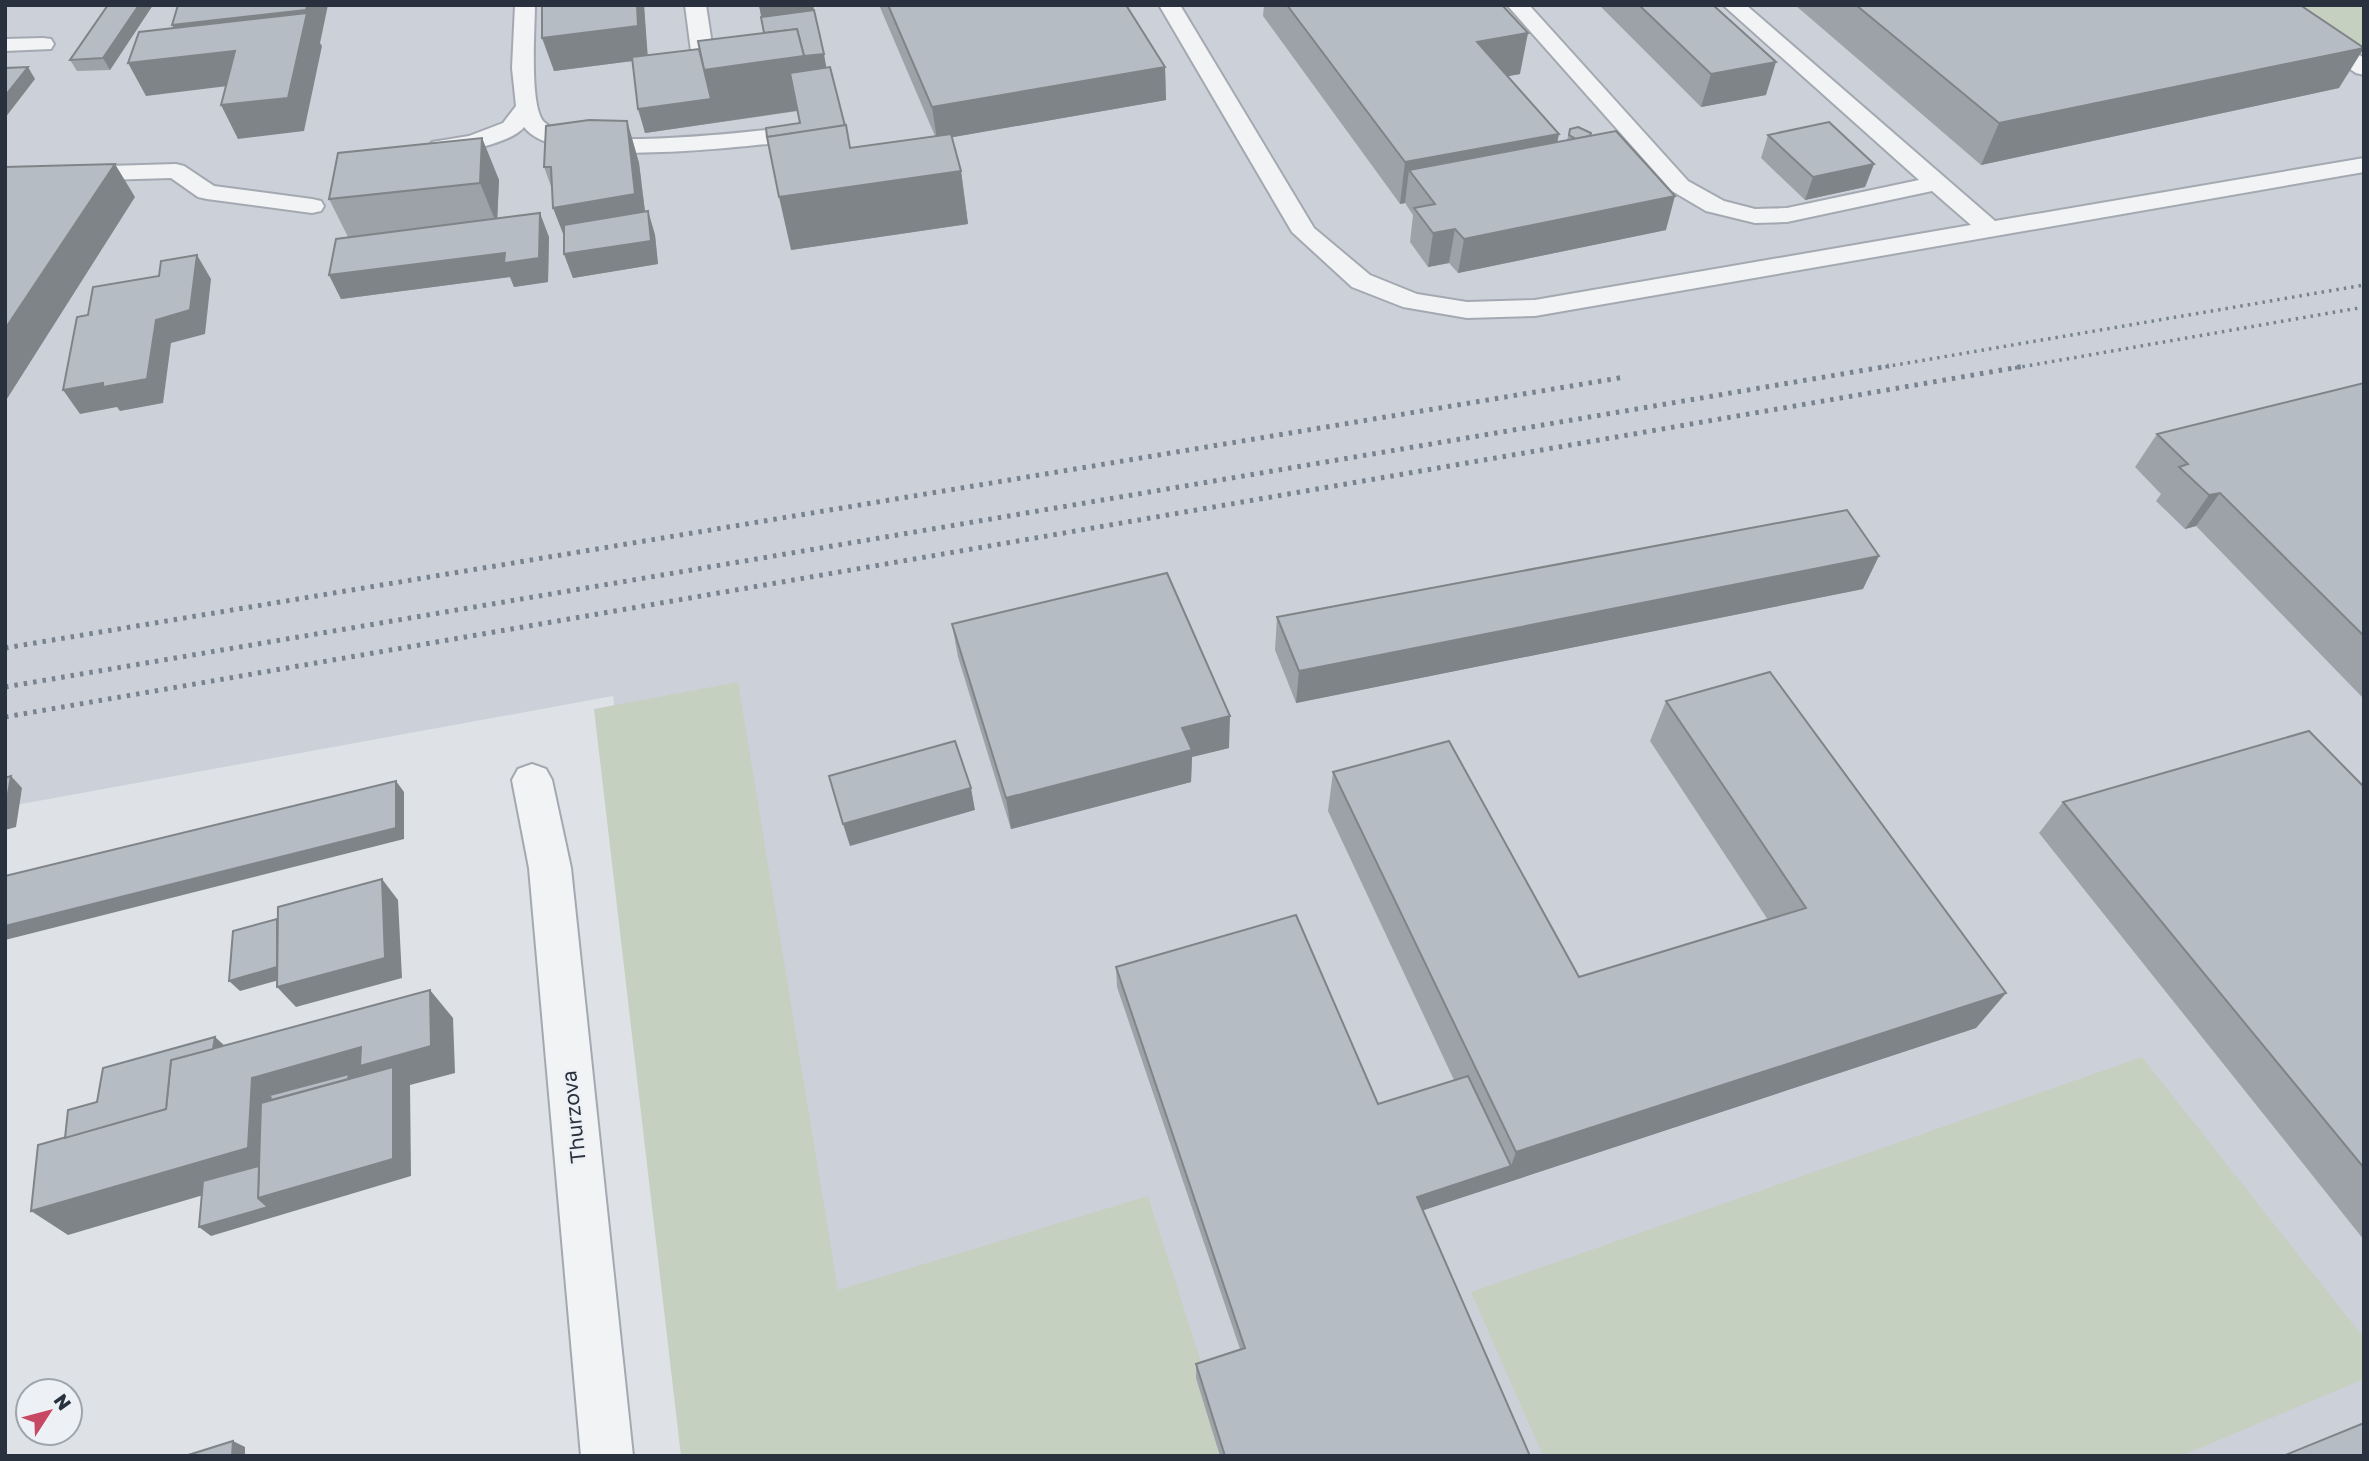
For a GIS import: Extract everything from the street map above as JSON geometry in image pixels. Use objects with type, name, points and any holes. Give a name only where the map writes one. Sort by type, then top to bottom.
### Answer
[{"type":"street","name":"Thurzova","points":[[532,780],[550,868],[607,1456]]},
{"type":"lane","points":[[525,5],[526,108],[536,127],[560,139],[591,144],[670,145],[777,136]]},
{"type":"lane","points":[[695,5],[702,51]]},
{"type":"lane","points":[[1169,5],[1304,232],[1362,281],[1412,301],[1467,310],[1535,308],[2364,165]]},
{"type":"lane","points":[[1517,5],[1681,186],[1716,206],[1755,216],[1787,215],[1937,183]]},
{"type":"lane","points":[[1733,5],[1992,230]]},
{"type":"lane","points":[[2264,5],[2364,68]]},
{"type":"lane","points":[[5,45],[43,44]]},
{"type":"lane","points":[[412,152],[473,142],[511,128],[526,108]]},
{"type":"lane","points":[[5,176],[176,171],[207,192],[312,206]]},
{"type":"shaded area","points":[[5,5],[2343,5],[2364,14],[2364,1456],[706,1456],[613,696],[5,807]]},
{"type":"green space","points":[[2282,5],[2364,5],[2364,54]]},
{"type":"green space","points":[[738,682],[838,1290],[1148,1196],[1231,1456],[681,1456],[594,709]]},
{"type":"green space","points":[[2142,1057],[2364,1338],[2364,1379],[2181,1456],[1543,1456],[1471,1292]]},
{"type":"building","points":[[108,5],[139,5],[103,58],[70,60]]},
{"type":"building","points":[[178,5],[307,5],[306,10],[172,25]]},
{"type":"building","points":[[542,5],[637,5],[638,26],[542,38]]},
{"type":"building","points":[[888,5],[1126,5],[1165,67],[932,107]]},
{"type":"building","points":[[1287,5],[1502,5],[1528,33],[1477,42],[1559,134],[1405,162]]},
{"type":"building","points":[[1639,5],[1713,5],[1776,62],[1711,74]]},
{"type":"building","points":[[1856,5],[2300,5],[2364,48],[1999,123]]},
{"type":"building","points":[[814,10],[824,54],[804,56],[797,29],[764,33],[761,17]]},
{"type":"building","points":[[307,13],[288,98],[221,105],[235,51],[128,63],[139,32]]},
{"type":"building","points":[[797,29],[804,56],[704,70],[698,41]]},
{"type":"building","points":[[699,49],[711,99],[638,109],[632,57]]},
{"type":"building","points":[[28,67],[5,96],[5,68]]},
{"type":"building","points":[[830,67],[845,126],[767,137],[766,128],[800,123],[790,73]]},
{"type":"building","points":[[589,120],[627,121],[635,194],[553,208],[551,167],[544,167],[546,126]]},
{"type":"building","points":[[1829,122],[1874,164],[1813,177],[1768,135]]},
{"type":"building","points":[[846,125],[850,148],[951,134],[961,171],[779,197],[767,137]]},
{"type":"building","points":[[1578,127],[1591,133],[1590,136],[1576,139],[1569,135],[1570,129]]},
{"type":"building","points":[[1616,131],[1675,196],[1464,239],[1455,229],[1433,233],[1414,208],[1435,204],[1409,170]]},
{"type":"building","points":[[482,138],[480,183],[329,199],[338,153]]},
{"type":"building","points":[[115,164],[5,329],[5,167]]},
{"type":"building","points":[[648,211],[651,241],[564,254],[564,225]]},
{"type":"building","points":[[540,213],[539,258],[504,263],[505,253],[329,275],[336,239]]},
{"type":"building","points":[[197,255],[190,310],[156,320],[147,379],[103,387],[103,383],[63,390],[77,317],[88,315],[93,287],[159,276],[161,261]]},
{"type":"building","points":[[2364,383],[2364,636],[2220,493],[2209,495],[2179,467],[2188,464],[2157,434]]},
{"type":"building","points":[[1847,510],[1879,556],[1299,671],[1277,617]]},
{"type":"building","points":[[1167,573],[1230,716],[1182,728],[1192,750],[1006,798],[952,624]]},
{"type":"building","points":[[1770,672],[2006,993],[1516,1152],[1333,772],[1449,741],[1579,977],[1806,908],[1666,701]]},
{"type":"building","points":[[2309,731],[2364,787],[2364,1168],[2063,802]]},
{"type":"building","points":[[955,741],[971,788],[843,824],[829,776]]},
{"type":"building","points":[[11,776],[5,812],[5,778]]},
{"type":"building","points":[[396,781],[396,828],[5,926],[5,876]]},
{"type":"building","points":[[382,879],[385,958],[277,987],[278,907]]},
{"type":"building","points":[[1296,915],[1378,1104],[1468,1076],[1511,1166],[1417,1197],[1530,1456],[1225,1456],[1196,1364],[1245,1348],[1116,967]]},
{"type":"building","points":[[277,919],[277,967],[229,981],[233,931]]},
{"type":"building","points":[[430,990],[431,1046],[360,1066],[361,1047],[252,1078],[248,1148],[31,1211],[38,1145],[166,1109],[171,1060]]},
{"type":"building","points":[[215,1037],[213,1049],[171,1060],[166,1109],[65,1138],[68,1110],[97,1102],[103,1068]]},
{"type":"building","points":[[393,1067],[393,1159],[258,1198],[261,1103]]},
{"type":"building","points":[[349,1074],[348,1079],[271,1100],[270,1095]]},
{"type":"building","points":[[259,1166],[258,1198],[268,1207],[199,1227],[203,1181]]},
{"type":"building","points":[[2364,1423],[2364,1456],[2283,1456]]},
{"type":"building","points":[[233,1441],[232,1456],[185,1456]]},
{"type":"railway","points":[[1878,368],[2364,285]]},
{"type":"railway","points":[[2015,368],[2364,307]]},
{"type":"railway","points":[[5,687],[1889,366]]},
{"type":"railway","points":[[5,717],[2025,366]]},
{"type":"railway","points":[[5,648],[1625,377]]}]
